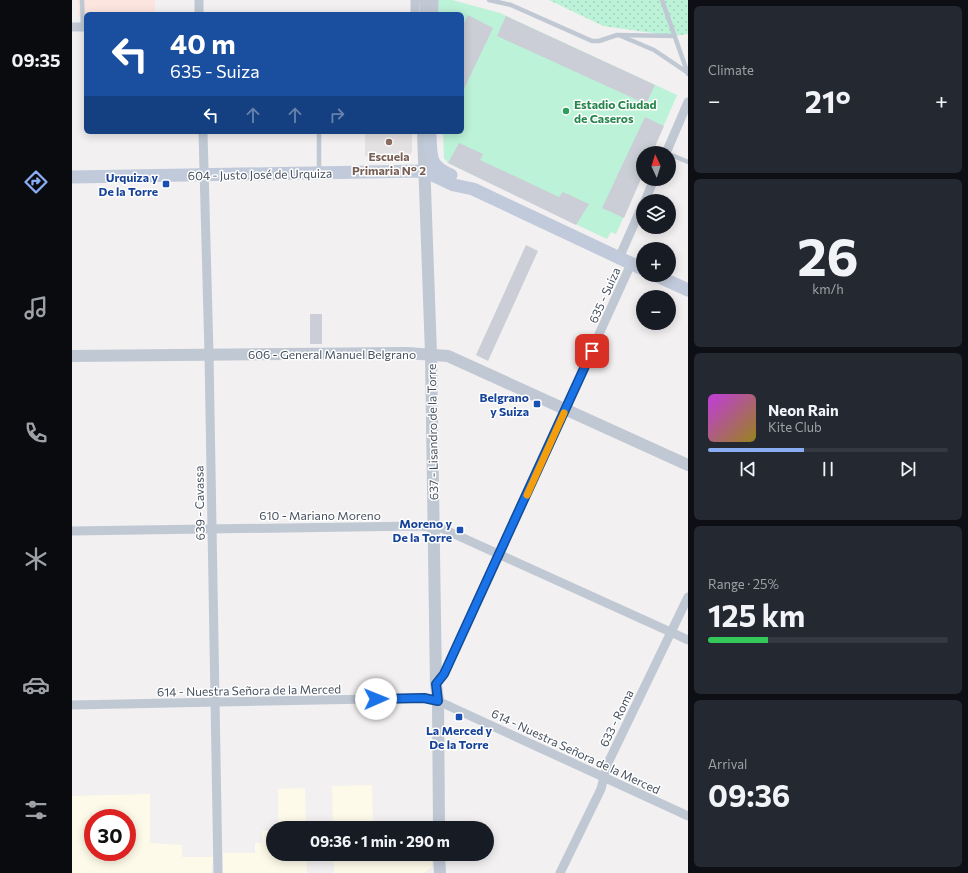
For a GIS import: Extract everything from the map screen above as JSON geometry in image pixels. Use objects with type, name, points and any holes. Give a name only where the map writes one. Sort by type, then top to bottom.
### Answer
[{"type":"main road","points":[[426,134],[434,165],[473,189]]},
{"type":"main road","name":"604 - Justo José de Urquiza","points":[[72,177],[204,176],[424,171],[454,185],[473,189],[636,266]]},
{"type":"main road","points":[[670,282],[688,290]]},
{"type":"street","points":[[199,0],[199,12]]},
{"type":"street","points":[[415,0],[415,12]]},
{"type":"street","points":[[425,0],[426,12]]},
{"type":"street","points":[[434,0],[434,12]]},
{"type":"street","points":[[72,27],[84,27]]},
{"type":"street","points":[[670,146],[688,103]]},
{"type":"street","name":"639 - Cavassa","points":[[203,134],[209,354],[218,873]]},
{"type":"street","name":"637 - Lisandro de la Torre","points":[[426,134],[424,171],[431,354],[439,821]]},
{"type":"street","points":[[619,258],[636,220]]},
{"type":"street","name":"635 - Suiza","points":[[436,684],[444,674],[566,409],[636,269]]},
{"type":"street","name":"606 - General Manuel Belgrano","points":[[72,356],[209,354],[431,354],[448,356],[688,465]]},
{"type":"street","name":"610 - Mariano Moreno","points":[[72,532],[212,528],[441,528],[688,640]]},
{"type":"street","name":"633 - Roma","points":[[560,873],[600,789],[607,765],[688,597]]},
{"type":"street","name":"614 - Nuestra Señora de la Merced","points":[[72,705],[424,698],[438,701],[688,816]]},
{"type":"street","points":[[439,861],[440,873]]},
{"type":"lane","points":[[82,0],[84,27]]},
{"type":"lane","points":[[490,0],[510,5],[592,41],[599,41],[617,35],[674,36]]},
{"type":"lane","points":[[662,0],[688,74]]},
{"type":"lane","points":[[617,35],[654,50],[688,74]]},
{"type":"lane","points":[[319,134],[319,173]]},
{"type":"lane","points":[[676,157],[688,162]]},
{"type":"shaded area","points":[[78,0],[155,0],[155,12],[84,12],[84,16],[78,16]]},
{"type":"shaded area","name":"Escuela Primaria N° 2","points":[[365,134],[412,134],[412,152],[410,155],[365,156]]},
{"type":"shaded area","points":[[372,785],[373,821],[333,821],[332,786]]},
{"type":"shaded area","points":[[305,788],[306,821],[278,821],[278,789]]},
{"type":"shaded area","points":[[150,794],[150,843],[182,845],[182,857],[213,857],[211,873],[72,873],[72,796]]},
{"type":"shaded area","points":[[262,831],[266,831],[266,861],[306,861],[307,873],[223,873],[223,853],[255,853],[255,843],[262,843]]},
{"type":"shaded area","points":[[334,861],[432,861],[432,867],[424,873],[334,873]]},
{"type":"green space","name":"Estadio Ciudad de Caseros","points":[[438,0],[452,0],[500,13],[677,95],[655,146],[636,146],[636,186],[638,186],[616,234],[611,232],[607,239],[448,163],[444,158],[443,134],[464,134],[464,12],[439,12]]},
{"type":"green space","points":[[549,0],[688,0],[688,34],[674,36],[603,26]]},
{"type":"building","points":[[468,15],[493,28],[464,89],[464,22]]},
{"type":"building","points":[[506,16],[655,85],[646,104],[497,36]]},
{"type":"building","points":[[645,117],[664,126],[655,146],[636,146],[636,186],[638,186],[624,218],[602,208]]},
{"type":"building","points":[[459,143],[483,154],[480,160],[559,197],[563,192],[589,204],[576,225],[448,163]]},
{"type":"building","points":[[526,245],[538,251],[488,361],[476,355]]},
{"type":"building","points":[[310,314],[322,314],[322,344],[310,344]]},
{"type":"slow traffic","points":[[527,495],[564,413]]},
{"type":"place","name":"Estadio Ciudad de Caseros","points":[[566,111]]},
{"type":"place","name":"Escuela Primaria N° 2","points":[[389,142]]},
{"type":"place","name":"Urquiza y De la Torre","points":[[166,184]]},
{"type":"place","name":"Belgrano y Suiza","points":[[537,404]]},
{"type":"place","name":"Moreno y De la Torre","points":[[460,530]]},
{"type":"place","name":"La Merced y De la Torre","points":[[459,717]]},
{"type":"route","points":[[376,699],[424,698],[438,701],[436,684],[444,674],[592,351]]}]
